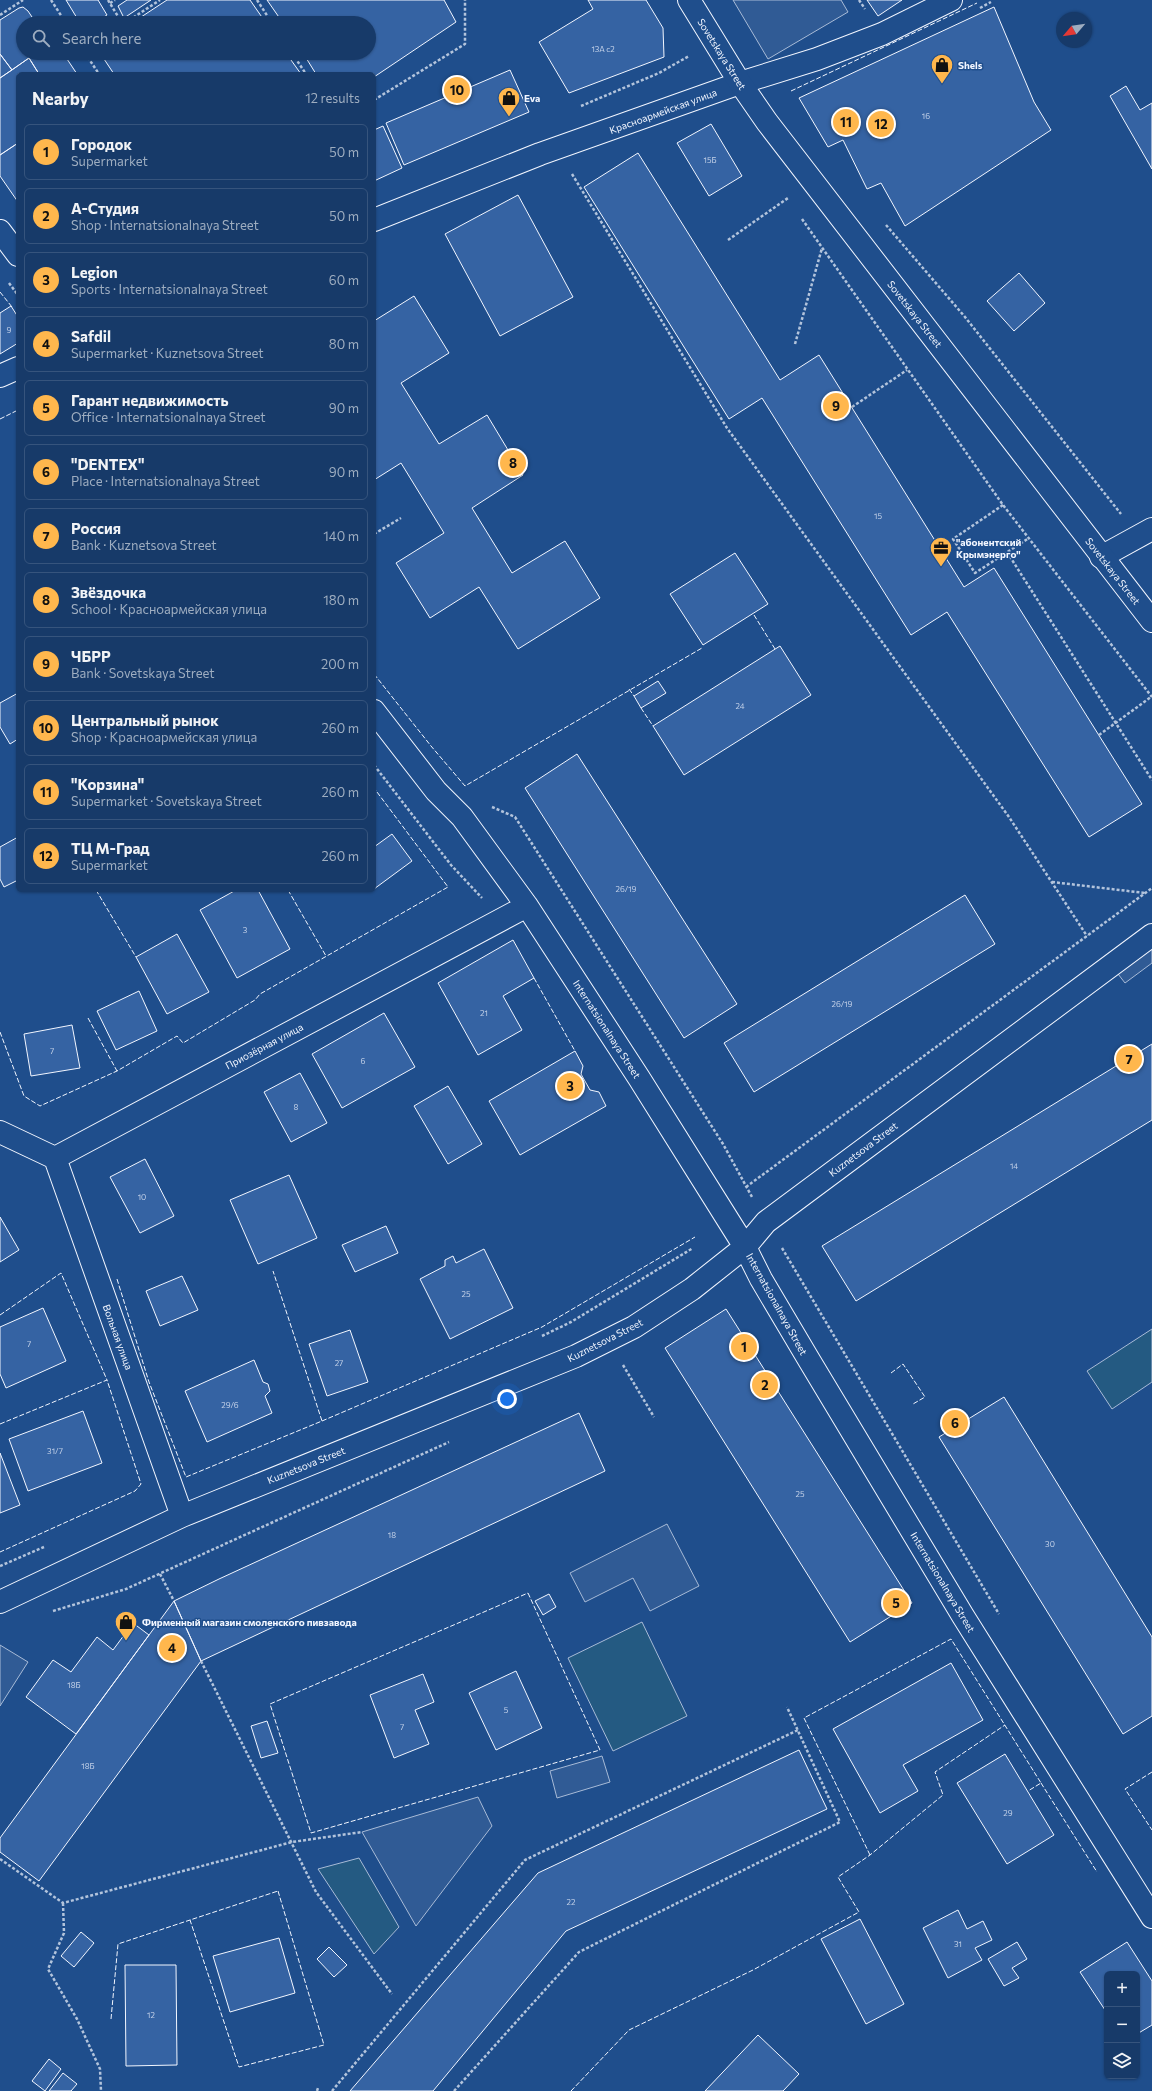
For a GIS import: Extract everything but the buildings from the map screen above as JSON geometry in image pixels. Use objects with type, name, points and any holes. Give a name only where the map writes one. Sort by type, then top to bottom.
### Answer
[{"type":"street","name":"Sovetskaya Street","points":[[689,0],[740,83],[767,122],[1101,557],[1152,621]]},
{"type":"street","name":"Красноармейская улица","points":[[376,219],[551,151],[740,83],[817,59],[882,34],[951,0]]},
{"type":"street","points":[[0,231],[16,252]]},
{"type":"street","points":[[0,376],[16,369]]},
{"type":"street","points":[[1101,557],[1145,532]]},
{"type":"street","name":"Internatsionalnaya Street","points":[[376,714],[436,791],[462,817],[527,906],[639,1078],[746,1247],[761,1279],[963,1616],[1152,1917]]},
{"type":"street","name":"Приозёрная улица","points":[[55,1158],[527,906]]},
{"type":"street","name":"Kuznetsova Street","points":[[0,1602],[182,1516],[576,1356],[634,1327],[692,1289],[746,1247],[766,1222],[1152,935]]},
{"type":"street","points":[[0,1132],[55,1158]]},
{"type":"street","name":"Вольная улица","points":[[55,1158],[182,1516]]},
{"type":"path","points":[[0,14],[23,0]]},
{"type":"path","points":[[51,0],[61,16]]},
{"type":"path","points":[[115,0],[109,2],[118,16]]},
{"type":"path","points":[[136,16],[160,0]]},
{"type":"path","points":[[256,0],[267,16]]},
{"type":"path","points":[[376,99],[465,44],[465,0]]},
{"type":"path","points":[[691,55],[714,93]]},
{"type":"path","points":[[90,60],[98,72]]},
{"type":"path","points":[[297,60],[305,72]]},
{"type":"path","points":[[573,170],[572,176],[727,428],[1009,817],[1086,936]]},
{"type":"path","points":[[783,192],[792,204]]},
{"type":"path","points":[[728,240],[788,198]]},
{"type":"path","points":[[800,216],[1003,505],[1152,697],[1099,735]]},
{"type":"path","points":[[884,222],[1145,532]]},
{"type":"path","points":[[795,344],[822,248]]},
{"type":"path","points":[[852,407],[907,370]]},
{"type":"path","points":[[1003,505],[953,539],[975,573],[1029,538]]},
{"type":"path","points":[[376,533],[401,518]]},
{"type":"path","points":[[1007,552],[1152,780]]},
{"type":"path","points":[[1052,882],[1145,893]]},
{"type":"path","points":[[746,1187],[1152,888]]},
{"type":"path","points":[[781,1246],[1000,1617]]},
{"type":"path","points":[[620,1360],[654,1417]]},
{"type":"path","points":[[160,1574],[174,1601]]},
{"type":"path","points":[[200,1661],[316,1892],[392,1994]]},
{"type":"path","points":[[454,2091],[579,1952],[840,1822],[787,1707]]},
{"type":"path","points":[[332,2091],[525,1860],[798,1730]]},
{"type":"path","points":[[0,1859],[63,1903],[292,1842],[362,1832]]},
{"type":"path","points":[[63,1903],[64,1933],[48,1969],[77,2019],[100,2069],[101,2091]]},
{"type":"shaded area","points":[[733,0],[841,0],[848,12],[768,59]]},
{"type":"shaded area","points":[[1152,943],[1152,963],[1125,983],[1115,970]]},
{"type":"shaded area","points":[[1152,1329],[1152,1382],[1112,1409],[1087,1371]]},
{"type":"shaded area","points":[[667,1524],[699,1586],[650,1611],[633,1578],[585,1602],[570,1573]]},
{"type":"shaded area","points":[[642,1622],[687,1716],[613,1751],[568,1658]]},
{"type":"shaded area","points":[[0,1645],[28,1662],[0,1706]]},
{"type":"shaded area","points":[[602,1756],[610,1782],[557,1798],[550,1771]]},
{"type":"shaded area","points":[[478,1797],[492,1826],[416,1926],[362,1832]]},
{"type":"shaded area","points":[[359,1858],[399,1927],[374,1954],[318,1869]]},
{"type":"fence","points":[[791,91],[977,3]]},
{"type":"fence","points":[[0,292],[12,307]]},
{"type":"fence","points":[[0,419],[16,411]]},
{"type":"fence","points":[[754,615],[775,649]]},
{"type":"fence","points":[[376,677],[465,786],[702,648]]},
{"type":"fence","points":[[629,689],[634,696]]},
{"type":"fence","points":[[641,708],[653,726]]},
{"type":"fence","points":[[0,1032],[24,1096],[40,1106],[117,1071],[177,1036],[183,1043],[255,1000],[260,994],[448,887],[376,791]]},
{"type":"fence","points":[[97,892],[136,957]]},
{"type":"fence","points":[[289,892],[326,956]]},
{"type":"fence","points":[[534,978],[575,1051]]},
{"type":"fence","points":[[88,1018],[117,1071]]},
{"type":"fence","points":[[322,1421],[542,1327],[695,1237]]},
{"type":"fence","points":[[117,1279],[149,1382],[186,1477],[322,1421],[273,1271]]},
{"type":"fence","points":[[0,1315],[61,1273],[107,1380]]},
{"type":"fence","points":[[891,1373],[903,1364],[925,1397],[913,1404]]},
{"type":"fence","points":[[0,1424],[107,1380],[141,1484],[135,1491],[0,1552]]},
{"type":"fence","points":[[528,1593],[600,1750],[311,1833],[270,1704],[528,1593]]},
{"type":"fence","points":[[870,1855],[804,1718],[951,1639],[1041,1783],[1028,1791]]},
{"type":"fence","points":[[571,2091],[629,2030],[753,1970],[859,1912],[838,1877],[870,1855],[943,1795],[935,1772],[1005,1725]]},
{"type":"fence","points":[[1152,1772],[1125,1789],[1152,1830]]},
{"type":"fence","points":[[1041,1783],[1097,1872]]},
{"type":"fence","points":[[278,1891],[324,2045],[239,2067],[190,1920],[278,1891]]},
{"type":"fence","points":[[111,2019],[118,1944],[190,1920]]},
{"type":"place","name":"Shels","points":[[942,84]]},
{"type":"place","name":"Центральный рынок","points":[[457,90]]},
{"type":"place","name":"Eva","points":[[509,118]]},
{"type":"place","name":"\"Корзина\"","points":[[846,122]]},
{"type":"place","name":"ТЦ М-Град","points":[[881,124]]},
{"type":"place","name":"ЧБРР","points":[[836,406]]},
{"type":"place","name":"Звёздочка","points":[[513,463]]},
{"type":"place","name":"\"абонентский Крымэнерго\"","points":[[941,568]]},
{"type":"place","name":"Россия","points":[[1129,1059]]},
{"type":"place","name":"Legion","points":[[570,1086]]},
{"type":"place","name":"Городок","points":[[744,1347]]},
{"type":"place","name":"А-Студия","points":[[765,1385]]},
{"type":"place","name":"\"DENTEX\"","points":[[955,1423]]},
{"type":"place","name":"Гарант недвижимость","points":[[896,1603]]},
{"type":"place","name":"Фирменный магазин смоленского пивзавода","points":[[126,1642]]},
{"type":"place","name":"Safdil","points":[[172,1648]]}]
